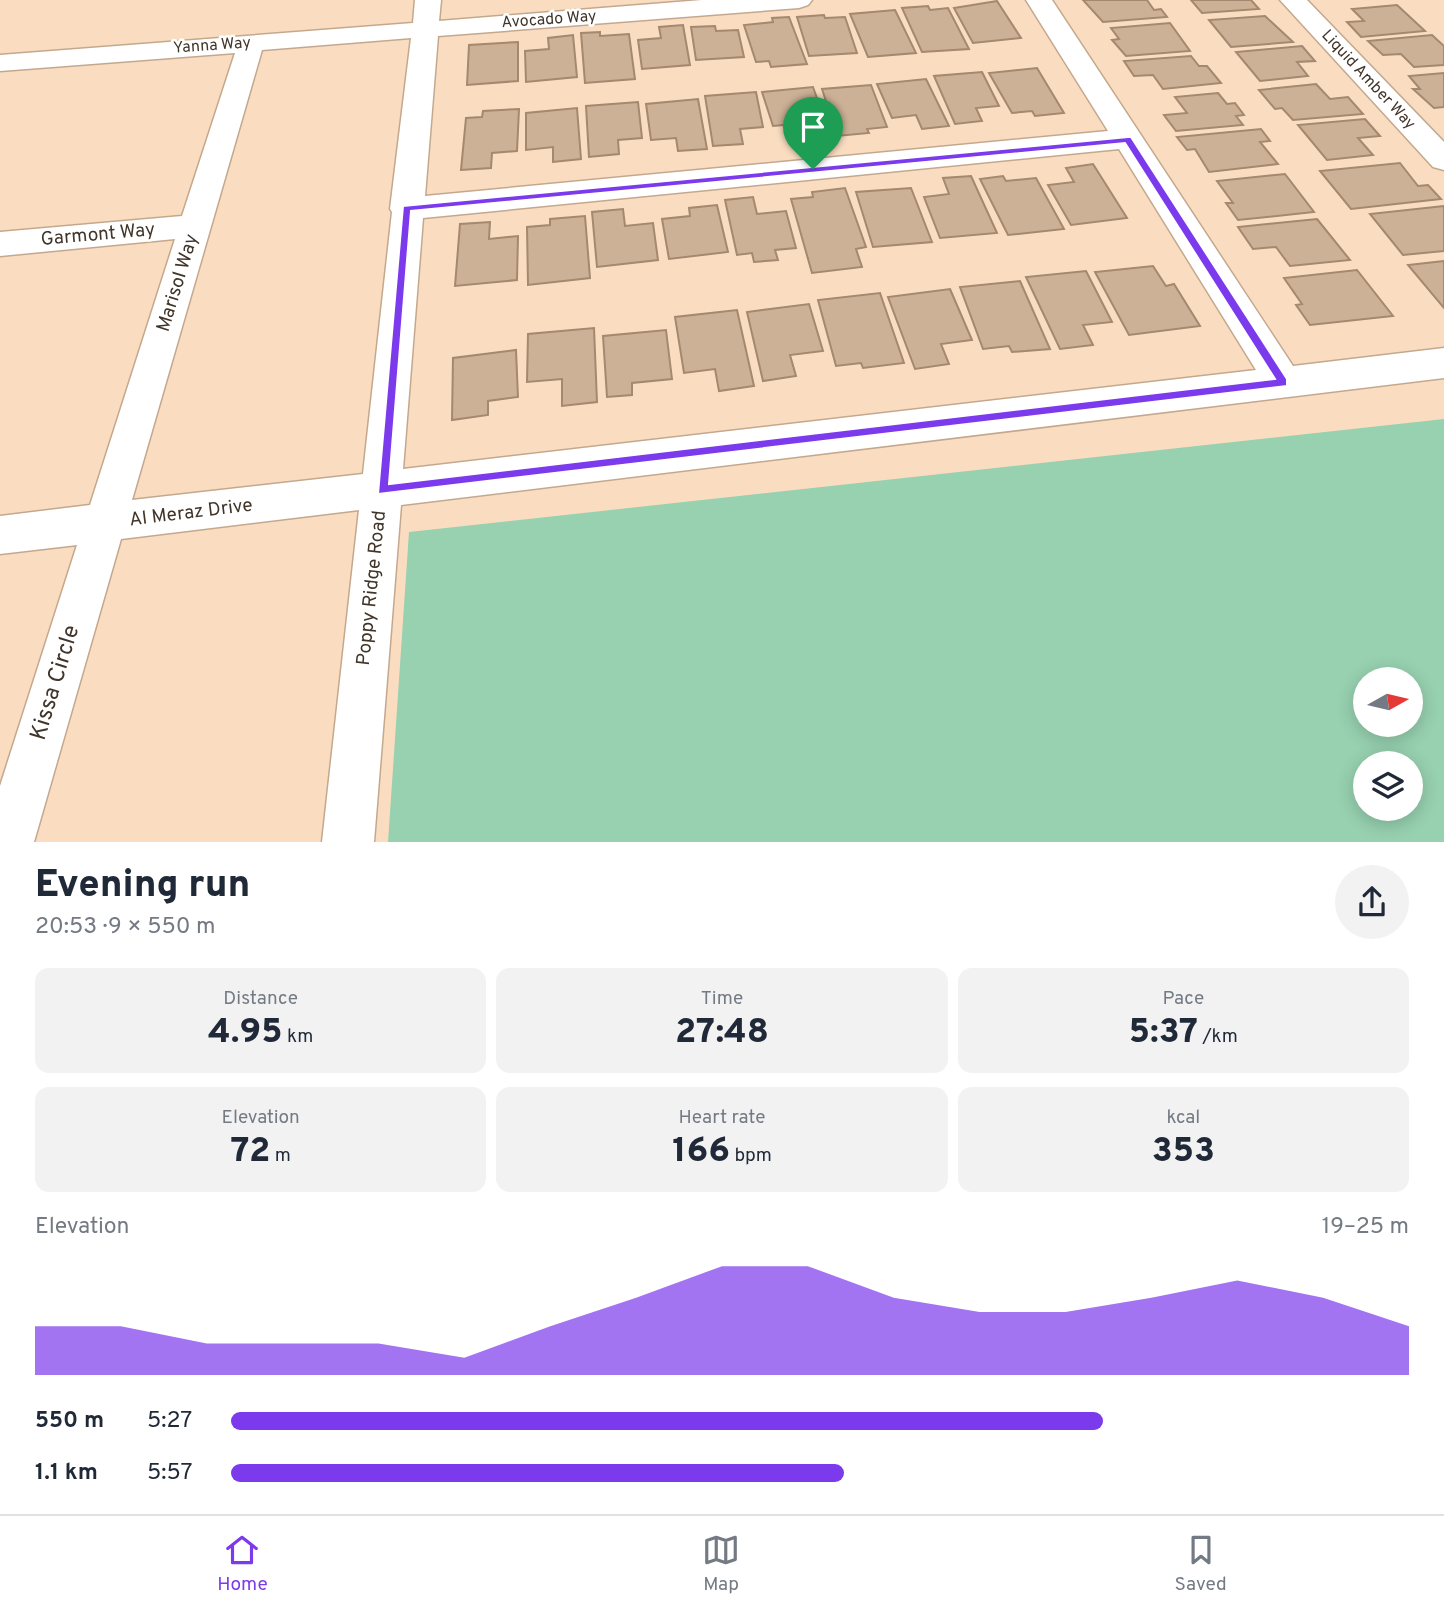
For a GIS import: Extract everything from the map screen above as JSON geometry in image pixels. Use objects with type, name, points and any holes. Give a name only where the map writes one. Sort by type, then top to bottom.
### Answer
[{"type":"street","name":"Avocado Way","points":[[427,15],[799,0]]},
{"type":"street","points":[[1039,0],[1283,382]]},
{"type":"street","name":"Liquid Amber Way","points":[[1293,0],[1444,160]]},
{"type":"street","name":"Yanna Way","points":[[0,63],[251,43],[427,15]]},
{"type":"street","name":"Poppy Ridge Road","points":[[348,842],[383,490],[406,209],[427,15]]},
{"type":"street","name":"Marisol Way","points":[[105,523],[251,43]]},
{"type":"street","points":[[406,209],[1128,139]]},
{"type":"street","name":"Garmont Way","points":[[0,244],[195,226]]},
{"type":"street","name":"Al Meraz Drive","points":[[0,535],[1444,363]]},
{"type":"street","name":"Kissa Circle","points":[[8,842],[105,523]]},
{"type":"green space","points":[[1444,419],[1444,842],[388,842],[409,532]]},
{"type":"building","points":[[1083,0],[1147,0],[1154,10],[1161,9],[1167,17],[1103,22]]},
{"type":"building","points":[[1191,0],[1251,0],[1259,9],[1202,13]]},
{"type":"building","points":[[997,1],[1021,38],[973,43],[954,8]]},
{"type":"building","points":[[1397,5],[1425,31],[1361,37],[1347,22],[1364,21],[1352,9]]},
{"type":"building","points":[[928,6],[930,10],[948,8],[969,49],[922,52],[902,8]]},
{"type":"building","points":[[895,10],[916,53],[868,57],[850,14]]},
{"type":"building","points":[[824,15],[825,18],[845,17],[857,53],[809,56],[797,17]]},
{"type":"building","points":[[1265,16],[1293,42],[1231,47],[1209,20]]},
{"type":"building","points":[[789,17],[807,64],[771,67],[769,61],[756,62],[744,25],[773,22],[772,18]]},
{"type":"building","points":[[1170,23],[1190,51],[1126,56],[1112,40],[1119,39],[1111,28]]},
{"type":"building","points":[[683,25],[690,65],[642,69],[638,40],[661,38],[659,27]]},
{"type":"building","points":[[715,26],[716,31],[738,30],[744,57],[696,60],[691,27]]},
{"type":"building","points":[[600,32],[600,36],[629,34],[635,79],[585,83],[581,33]]},
{"type":"building","points":[[573,35],[577,77],[526,82],[525,51],[549,49],[548,38]]},
{"type":"building","points":[[1432,35],[1444,46],[1444,65],[1414,67],[1401,54],[1383,55],[1368,41]]},
{"type":"building","points":[[518,42],[518,81],[467,85],[469,45]]},
{"type":"building","points":[[1302,46],[1315,61],[1297,62],[1308,76],[1260,81],[1236,52]]},
{"type":"building","points":[[1191,56],[1199,66],[1207,66],[1221,83],[1163,89],[1153,75],[1134,76],[1124,61]]},
{"type":"building","points":[[1037,68],[1064,113],[1035,116],[1032,111],[1012,113],[989,73]]},
{"type":"building","points":[[982,72],[999,106],[976,108],[982,121],[955,124],[934,76]]},
{"type":"building","points":[[1444,73],[1444,107],[1434,108],[1413,89],[1420,89],[1409,76]]},
{"type":"building","points":[[926,79],[949,126],[922,129],[916,115],[892,118],[877,84]]},
{"type":"building","points":[[1316,84],[1330,99],[1348,97],[1363,114],[1293,120],[1282,108],[1275,109],[1259,90]]},
{"type":"building","points":[[871,85],[887,127],[867,129],[869,133],[837,136],[822,89]]},
{"type":"building","points":[[813,87],[830,135],[801,138],[796,124],[773,126],[762,92]]},
{"type":"building","points":[[756,92],[763,127],[740,129],[743,144],[713,146],[705,96]]},
{"type":"building","points":[[1218,93],[1227,104],[1235,103],[1244,115],[1236,116],[1243,125],[1176,131],[1164,115],[1187,113],[1175,97]]},
{"type":"building","points":[[698,99],[707,149],[678,151],[676,138],[651,140],[646,104]]},
{"type":"building","points":[[638,102],[642,138],[618,140],[619,154],[589,157],[586,106]]},
{"type":"building","points":[[577,108],[581,159],[553,162],[553,147],[526,150],[526,113]]},
{"type":"building","points":[[519,109],[517,151],[492,153],[491,168],[461,170],[466,118],[482,117],[483,111]]},
{"type":"building","points":[[1365,119],[1380,136],[1358,138],[1373,155],[1327,160],[1298,125]]},
{"type":"building","points":[[1261,129],[1270,141],[1260,142],[1278,164],[1209,172],[1195,149],[1187,150],[1177,137]]},
{"type":"building","points":[[1400,163],[1418,186],[1428,185],[1441,199],[1351,209],[1320,171]]},
{"type":"building","points":[[1093,164],[1127,218],[1071,225],[1048,185],[1074,182],[1066,168]]},
{"type":"building","points":[[1285,174],[1314,212],[1238,220],[1226,203],[1233,203],[1217,181]]},
{"type":"building","points":[[971,176],[997,233],[940,238],[924,197],[949,194],[943,178]]},
{"type":"building","points":[[1003,176],[1006,181],[1036,178],[1064,229],[1008,235],[980,179]]},
{"type":"building","points":[[845,188],[866,247],[856,249],[862,267],[812,273],[791,199],[813,197],[812,192]]},
{"type":"building","points":[[911,188],[932,242],[873,247],[856,192]]},
{"type":"building","points":[[753,197],[757,214],[786,211],[796,248],[775,250],[778,260],[754,262],[752,253],[737,255],[725,200]]},
{"type":"building","points":[[717,205],[728,252],[669,259],[662,219],[690,216],[689,208]]},
{"type":"building","points":[[1444,206],[1444,251],[1403,255],[1370,214]]},
{"type":"building","points":[[623,209],[625,226],[653,223],[658,260],[597,267],[592,212]]},
{"type":"building","points":[[585,216],[590,278],[528,285],[527,227],[550,225],[550,219]]},
{"type":"building","points":[[1317,219],[1350,260],[1290,266],[1276,247],[1253,249],[1238,227]]},
{"type":"building","points":[[490,222],[489,239],[518,236],[517,280],[455,286],[460,224]]},
{"type":"building","points":[[1444,261],[1444,308],[1408,265]]},
{"type":"building","points":[[1153,266],[1166,286],[1174,284],[1200,326],[1129,335],[1095,272]]},
{"type":"building","points":[[1357,270],[1393,316],[1310,325],[1296,305],[1302,304],[1284,278]]},
{"type":"building","points":[[1086,271],[1112,322],[1083,325],[1093,345],[1060,349],[1026,277]]},
{"type":"building","points":[[1020,281],[1050,349],[1012,352],[1009,346],[983,349],[960,287]]},
{"type":"building","points":[[950,289],[972,340],[941,344],[949,364],[915,369],[888,297]]},
{"type":"building","points":[[880,293],[904,363],[863,368],[861,363],[836,366],[818,300]]},
{"type":"building","points":[[809,304],[823,351],[790,355],[796,376],[763,381],[747,312]]},
{"type":"building","points":[[737,310],[754,386],[719,391],[715,369],[684,373],[675,317]]},
{"type":"building","points":[[594,328],[597,402],[562,406],[562,379],[527,382],[528,334]]},
{"type":"building","points":[[666,330],[672,379],[632,383],[632,395],[607,397],[603,336]]},
{"type":"building","points":[[516,350],[518,397],[488,401],[488,415],[452,420],[453,358]]},
{"type":"route","points":[[1128,139],[1283,382],[383,490],[406,209],[813,169],[1128,139]]}]
